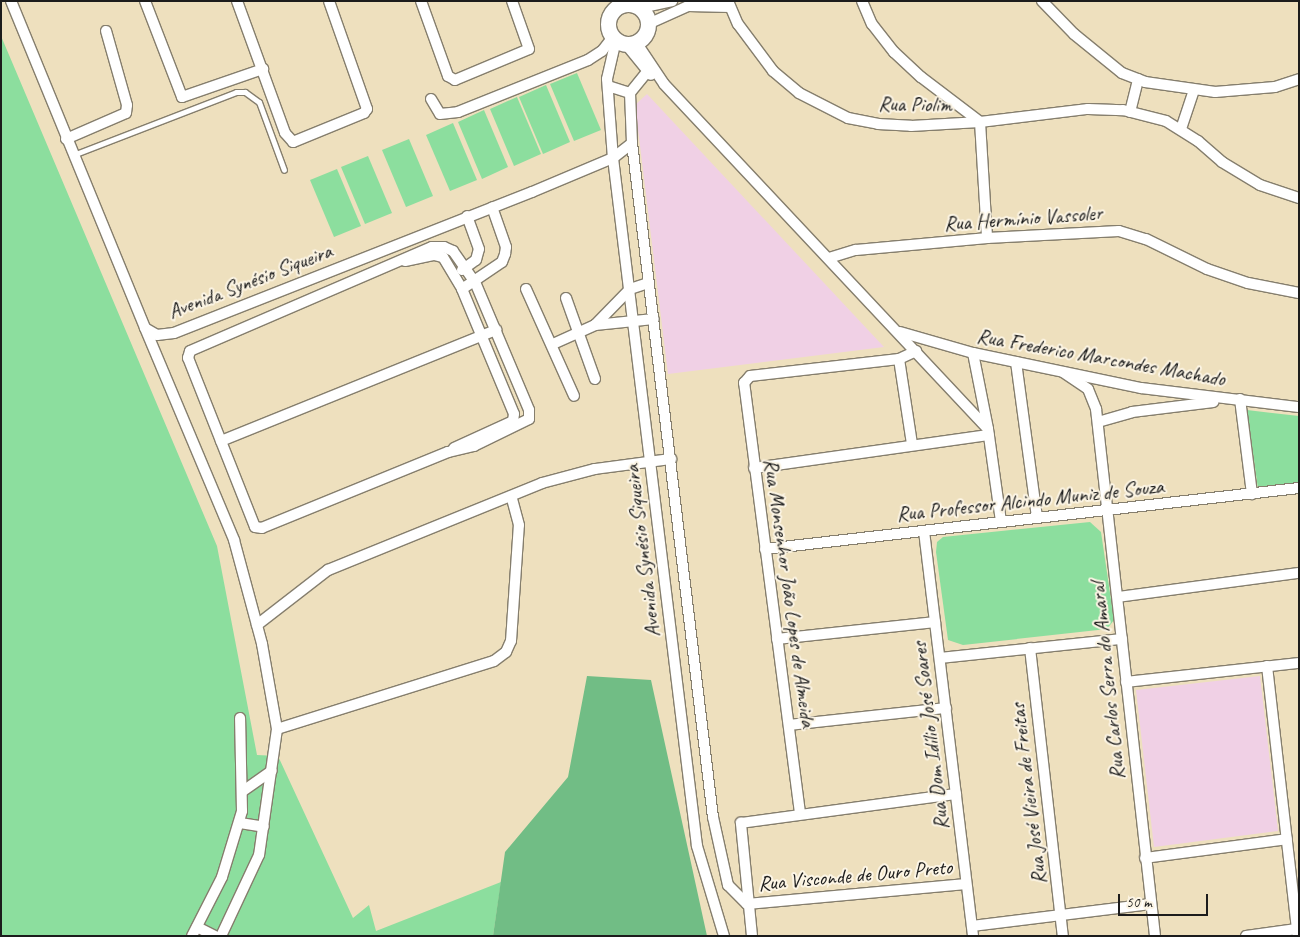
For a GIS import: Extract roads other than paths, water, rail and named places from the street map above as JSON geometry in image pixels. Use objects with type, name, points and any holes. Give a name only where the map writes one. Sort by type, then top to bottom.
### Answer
[{"type":"street","name":"Avenida Synésio Siqueira","points":[[11,1],[145,328],[157,335],[174,333],[492,207],[613,158],[632,143]]},
{"type":"street","points":[[145,1],[182,97],[263,69]]},
{"type":"street","points":[[237,1],[290,141],[297,142],[364,113],[367,107],[329,1]]},
{"type":"street","points":[[421,1],[448,76],[455,80],[529,49],[512,1]]},
{"type":"street","points":[[672,1],[609,7],[608,22],[649,70],[899,332],[989,432]]},
{"type":"street","points":[[862,1],[872,24],[894,52],[920,77],[980,122],[987,238]]},
{"type":"street","points":[[1042,1],[1074,34],[1108,62],[1122,73],[1138,79],[1194,90],[1215,92],[1274,87],[1299,79]]},
{"type":"street","points":[[632,4],[648,24]]},
{"type":"street","points":[[431,99],[440,114],[458,112],[588,60],[623,41],[645,34],[648,24],[688,6],[729,4]]},
{"type":"street","name":"Rua Piolim","points":[[729,4],[773,71],[800,93],[848,118],[878,124],[911,126],[980,122],[1088,109],[1130,112],[1153,117],[1182,129],[1222,162],[1252,180],[1299,198]]},
{"type":"street","points":[[66,139],[126,113],[127,105],[106,31]]},
{"type":"street","name":"Avenida Synésio Siqueira","points":[[623,41],[610,61],[608,86],[613,158],[697,846],[724,936]]},
{"type":"street","points":[[608,86],[630,93],[649,70]]},
{"type":"street","points":[[1130,112],[1138,79]]},
{"type":"street","points":[[1182,129],[1194,90]]},
{"type":"street","name":"Avenida Synésio Siqueira","points":[[630,93],[632,143],[713,816],[728,885],[747,904]]},
{"type":"street","points":[[462,288],[475,282],[502,262],[505,254],[492,207]]},
{"type":"street","points":[[455,274],[476,260],[479,249],[467,216]]},
{"type":"street","name":"Rua Hermínio Vassoler","points":[[829,258],[856,250],[987,238],[1119,231],[1146,239],[1207,269],[1248,284],[1299,293]]},
{"type":"street","points":[[405,261],[413,254],[444,247],[453,251],[475,282],[529,410],[529,419],[474,446],[448,452]]},
{"type":"street","points":[[440,255],[455,274],[514,418],[448,452],[258,528],[188,358],[190,351],[405,261],[440,255]]},
{"type":"street","points":[[595,326],[630,289],[649,283]]},
{"type":"street","points":[[526,289],[553,344],[574,396]]},
{"type":"street","points":[[566,298],[595,379]]},
{"type":"street","points":[[553,344],[595,326],[654,319]]},
{"type":"street","points":[[145,328],[234,540],[257,625],[277,729],[264,827],[258,855],[241,899],[221,936]]},
{"type":"street","points":[[221,441],[496,330]]},
{"type":"street","name":"Rua Frederico Marcondes Machado","points":[[899,332],[973,353],[1142,388],[1228,400],[1299,407]]},
{"type":"street","points":[[912,444],[899,360],[916,351]]},
{"type":"street","points":[[973,353],[989,432],[1001,522]]},
{"type":"street","name":"Rua Monsenhor João Lopes de Almeida","points":[[800,813],[754,468],[746,379],[750,376],[899,360]]},
{"type":"street","points":[[1016,362],[1037,518]]},
{"type":"street","name":"Rua Carlos Serra do Amaral","points":[[1063,372],[1088,389],[1098,422],[1155,936]]},
{"type":"street","points":[[1098,422],[1120,414],[1228,400]]},
{"type":"street","points":[[1240,400],[1252,494]]},
{"type":"street","points":[[754,468],[989,432]]},
{"type":"street","points":[[257,625],[328,570],[542,483],[595,469],[671,458]]},
{"type":"street","name":"Rua Professor Alcindo Muniz de Souza","points":[[765,549],[1299,488]]},
{"type":"street","points":[[277,729],[494,661],[506,652],[511,641],[518,525],[511,496]]},
{"type":"street","name":"Rua Dom Idílio José Soares","points":[[924,531],[972,931]]},
{"type":"street","points":[[1118,597],[1299,573]]},
{"type":"street","points":[[777,638],[935,622]]},
{"type":"street","points":[[940,658],[1122,639]]},
{"type":"street","name":"Rua José Vieira de Freitas","points":[[1030,648],[1063,936]]},
{"type":"street","points":[[1126,682],[1299,662]]},
{"type":"street","points":[[1246,936],[1298,932],[1267,666]]},
{"type":"street","points":[[789,725],[946,708]]},
{"type":"street","points":[[215,936],[195,931],[222,877],[240,822],[242,791],[240,718]]},
{"type":"street","points":[[242,791],[272,772]]},
{"type":"street","points":[[752,936],[747,904],[741,823],[800,813],[956,794]]},
{"type":"street","points":[[240,822],[264,827]]},
{"type":"street","points":[[1145,858],[1286,839]]},
{"type":"street","name":"Rua Visconde de Ouro Preto","points":[[747,904],[966,884]]},
{"type":"street","points":[[972,931],[1061,916],[1151,904]]},
{"type":"lane","points":[[73,155],[236,92],[245,92],[259,102],[284,170]]}]
